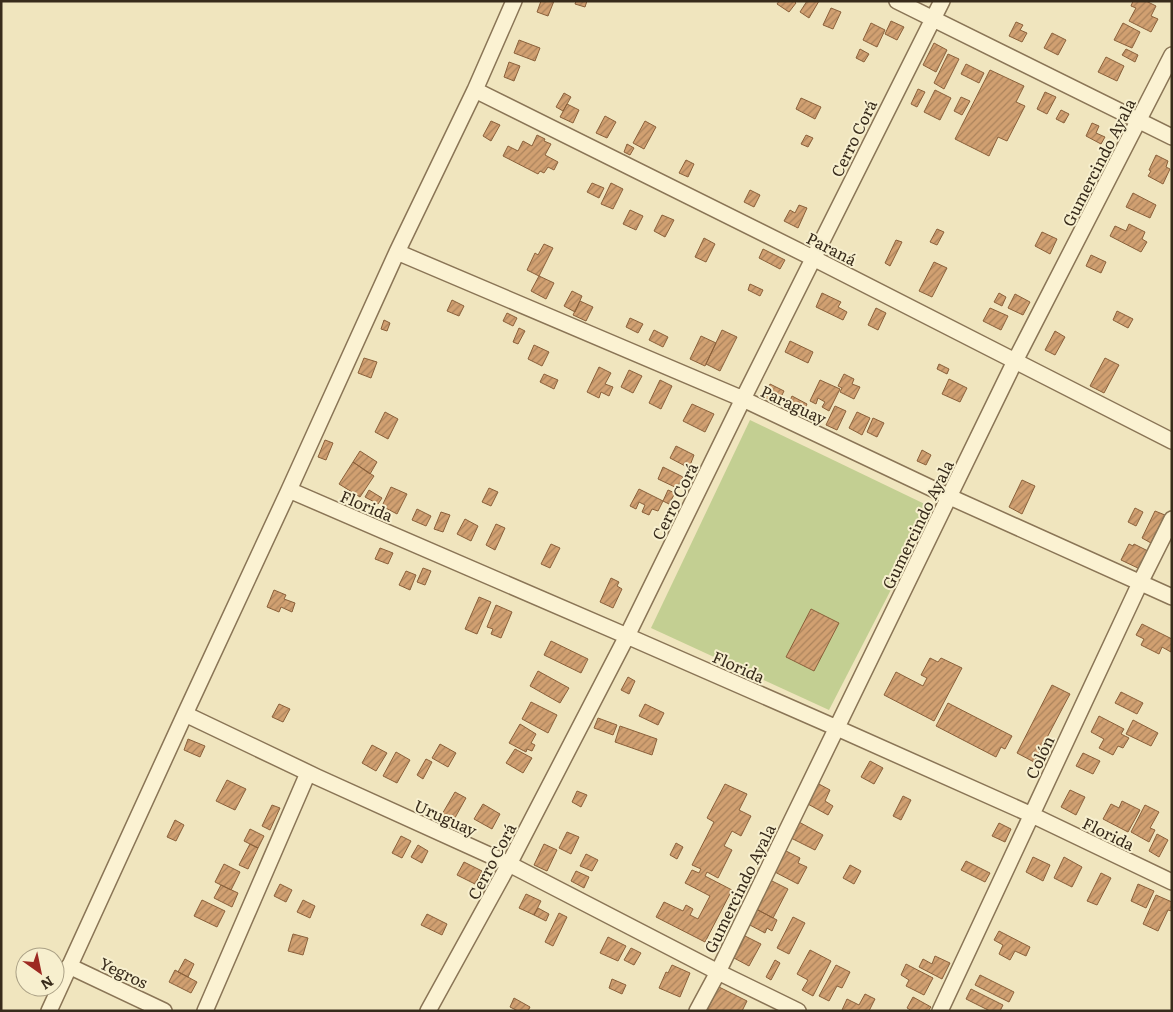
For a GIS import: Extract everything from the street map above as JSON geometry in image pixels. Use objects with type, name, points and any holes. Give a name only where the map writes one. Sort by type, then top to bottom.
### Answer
[{"type":"street","points":[[49,1011],[514,1]]},
{"type":"street","points":[[897,1],[1172,137]]},
{"type":"street","name":"Cerro Corá","points":[[428,1011],[510,864],[627,636],[942,1]]},
{"type":"street","name":"Gumercindo Ayala","points":[[697,1011],[718,972],[1015,362],[1172,55]]},
{"type":"street","name":"Paraná","points":[[474,90],[813,258],[1172,441]]},
{"type":"street","name":"Paraguay","points":[[397,252],[743,399],[950,497],[1172,596]]},
{"type":"street","name":"Florida","points":[[289,490],[837,728],[1032,815],[1172,882]]},
{"type":"street","name":"Colón","points":[[940,1011],[1140,583],[1172,519]]},
{"type":"street","name":"Uruguay","points":[[185,714],[308,773],[510,864],[718,972],[798,1011]]},
{"type":"street","points":[[205,1011],[308,773]]},
{"type":"street","name":"Yegros","points":[[69,966],[164,1011]]},
{"type":"green space","points":[[750,420],[933,508],[829,710],[651,628]]},
{"type":"building","points":[[541,1],[554,1],[548,16],[537,12]]},
{"type":"building","points":[[576,1],[587,1],[585,7],[575,4]]},
{"type":"building","points":[[779,1],[794,1],[796,3],[789,12],[777,4]]},
{"type":"building","points":[[807,1],[819,1],[809,18],[800,12]]},
{"type":"building","points":[[1133,1],[1146,1],[1156,6],[1151,16],[1158,19],[1151,32],[1129,21],[1136,8],[1131,6]]},
{"type":"building","points":[[831,8],[841,12],[833,29],[823,25]]},
{"type":"building","points":[[891,21],[904,27],[897,40],[885,34]]},
{"type":"building","points":[[1016,22],[1023,25],[1020,30],[1027,33],[1022,42],[1009,36]]},
{"type":"building","points":[[871,23],[885,30],[877,47],[863,40]]},
{"type":"building","points":[[1123,23],[1140,32],[1132,48],[1114,40]]},
{"type":"building","points":[[1052,33],[1066,40],[1058,55],[1044,48]]},
{"type":"building","points":[[519,40],[540,48],[535,61],[514,53]]},
{"type":"building","points":[[934,43],[947,50],[936,72],[923,65]]},
{"type":"building","points":[[860,49],[869,54],[864,62],[856,58]]},
{"type":"building","points":[[1126,49],[1138,55],[1135,62],[1122,55]]},
{"type":"building","points":[[948,54],[959,59],[944,89],[934,83]]},
{"type":"building","points":[[1106,57],[1124,66],[1117,81],[1098,72]]},
{"type":"building","points":[[509,62],[520,66],[514,81],[504,77]]},
{"type":"building","points":[[966,64],[984,73],[979,83],[961,74]]},
{"type":"building","points":[[990,70],[1024,86],[1016,102],[1025,106],[1007,141],[998,137],[989,156],[955,139]]},
{"type":"building","points":[[918,89],[925,92],[917,107],[911,104]]},
{"type":"building","points":[[935,90],[951,98],[940,120],[924,112]]},
{"type":"building","points":[[1045,92],[1056,97],[1047,114],[1037,109]]},
{"type":"building","points":[[564,93],[571,97],[563,111],[556,107]]},
{"type":"building","points":[[961,97],[970,101],[962,115],[954,111]]},
{"type":"building","points":[[801,98],[821,107],[815,119],[796,109]]},
{"type":"building","points":[[567,104],[579,110],[573,123],[560,117]]},
{"type":"building","points":[[1061,110],[1069,114],[1064,123],[1056,119]]},
{"type":"building","points":[[605,116],[616,122],[607,138],[596,133]]},
{"type":"building","points":[[491,121],[500,125],[491,141],[483,136]]},
{"type":"building","points":[[645,121],[656,127],[644,149],[633,143]]},
{"type":"building","points":[[1092,123],[1099,126],[1096,133],[1105,137],[1101,144],[1086,136]]},
{"type":"building","points":[[537,135],[551,144],[545,155],[558,162],[554,170],[548,167],[544,173],[540,171],[538,174],[503,156],[508,146],[518,151],[523,141],[532,146]]},
{"type":"building","points":[[806,135],[813,138],[808,147],[801,144]]},
{"type":"building","points":[[627,144],[634,148],[630,155],[624,152]]},
{"type":"building","points":[[1156,155],[1168,161],[1166,167],[1170,169],[1163,184],[1148,176]]},
{"type":"building","points":[[686,160],[694,164],[688,177],[679,173]]},
{"type":"building","points":[[592,183],[604,188],[599,198],[587,192]]},
{"type":"building","points":[[611,183],[623,189],[613,209],[601,204]]},
{"type":"building","points":[[750,190],[760,195],[754,207],[744,202]]},
{"type":"building","points":[[1133,193],[1156,205],[1150,218],[1126,207]]},
{"type":"building","points":[[799,205],[807,208],[798,228],[784,221],[790,210],[795,213]]},
{"type":"building","points":[[630,210],[643,216],[636,230],[623,224]]},
{"type":"building","points":[[662,215],[674,220],[665,237],[654,231]]},
{"type":"building","points":[[1129,224],[1145,232],[1142,239],[1147,242],[1141,252],[1110,236],[1115,226],[1126,231]]},
{"type":"building","points":[[937,229],[944,232],[937,245],[930,242]]},
{"type":"building","points":[[1042,232],[1057,239],[1050,254],[1035,246]]},
{"type":"building","points":[[704,238],[715,244],[706,262],[695,257]]},
{"type":"building","points":[[896,240],[902,242],[890,266],[885,263]]},
{"type":"building","points":[[544,244],[553,248],[539,276],[527,270],[535,253],[538,255]]},
{"type":"building","points":[[763,249],[785,260],[780,269],[759,258]]},
{"type":"building","points":[[1091,255],[1106,262],[1101,273],[1086,266]]},
{"type":"building","points":[[934,262],[947,268],[932,297],[919,291]]},
{"type":"building","points":[[539,276],[554,283],[546,299],[531,291]]},
{"type":"building","points":[[750,284],[763,290],[760,296],[748,290]]},
{"type":"building","points":[[572,291],[582,296],[575,312],[564,306]]},
{"type":"building","points":[[822,293],[841,302],[838,307],[847,312],[843,320],[816,307]]},
{"type":"building","points":[[999,293],[1006,297],[1002,306],[994,302]]},
{"type":"building","points":[[1015,294],[1030,302],[1023,315],[1008,308]]},
{"type":"building","points":[[452,300],[464,306],[459,316],[447,311]]},
{"type":"building","points":[[580,301],[593,307],[586,321],[573,315]]},
{"type":"building","points":[[876,308],[886,313],[878,330],[868,325]]},
{"type":"building","points":[[990,308],[1008,316],[1001,330],[983,321]]},
{"type":"building","points":[[1117,311],[1133,319],[1128,328],[1113,320]]},
{"type":"building","points":[[507,313],[517,318],[513,326],[503,321]]},
{"type":"building","points":[[630,318],[643,324],[638,333],[626,327]]},
{"type":"building","points":[[384,320],[390,323],[387,331],[381,329]]},
{"type":"building","points":[[519,328],[525,331],[518,344],[513,342]]},
{"type":"building","points":[[654,330],[668,337],[663,347],[649,340]]},
{"type":"building","points":[[722,330],[737,337],[720,371],[706,364]]},
{"type":"building","points":[[1055,331],[1065,337],[1055,355],[1045,350]]},
{"type":"building","points":[[701,336],[716,343],[705,366],[690,359]]},
{"type":"building","points":[[790,341],[813,352],[808,363],[785,352]]},
{"type":"building","points":[[534,345],[549,352],[542,366],[528,359]]},
{"type":"building","points":[[364,358],[377,362],[371,378],[358,373]]},
{"type":"building","points":[[1105,358],[1119,365],[1104,393],[1090,386]]},
{"type":"building","points":[[939,364],[949,369],[947,374],[937,369]]},
{"type":"building","points":[[599,367],[611,373],[605,384],[613,387],[609,396],[601,392],[599,398],[587,392]]},
{"type":"building","points":[[629,370],[642,376],[633,393],[621,387]]},
{"type":"building","points":[[544,374],[558,380],[554,389],[540,382]]},
{"type":"building","points":[[844,374],[854,379],[852,384],[860,387],[854,399],[840,392],[842,388],[838,386]]},
{"type":"building","points":[[949,379],[967,388],[960,402],[942,394]]},
{"type":"building","points":[[660,380],[672,386],[661,409],[649,403]]},
{"type":"building","points":[[820,380],[840,389],[829,411],[822,407],[825,402],[818,398],[816,404],[810,401]]},
{"type":"building","points":[[770,384],[784,391],[778,403],[764,397]]},
{"type":"building","points":[[792,396],[807,404],[802,414],[787,407]]},
{"type":"building","points":[[692,404],[714,414],[705,432],[683,421]]},
{"type":"building","points":[[835,406],[846,411],[837,430],[826,425]]},
{"type":"building","points":[[385,412],[398,419],[388,439],[375,432]]},
{"type":"building","points":[[857,412],[870,418],[862,435],[849,428]]},
{"type":"building","points":[[873,418],[884,423],[877,437],[867,432]]},
{"type":"building","points":[[325,440],[333,443],[326,460],[318,457]]},
{"type":"building","points":[[676,446],[694,455],[689,468],[670,458]]},
{"type":"building","points":[[922,450],[931,455],[926,465],[917,461]]},
{"type":"building","points":[[360,451],[377,462],[370,474],[353,462]]},
{"type":"building","points":[[353,462],[374,476],[360,497],[339,484]]},
{"type":"building","points":[[663,467],[683,477],[677,488],[658,479]]},
{"type":"building","points":[[1022,480],[1035,486],[1022,514],[1009,507]]},
{"type":"building","points":[[391,487],[407,494],[397,514],[382,506]]},
{"type":"building","points":[[489,488],[498,492],[491,506],[482,502]]},
{"type":"building","points":[[639,489],[663,501],[658,511],[652,509],[649,515],[642,512],[645,505],[639,502],[636,509],[630,506]]},
{"type":"building","points":[[369,490],[382,498],[378,504],[365,497]]},
{"type":"building","points":[[668,490],[675,493],[669,504],[663,501]]},
{"type":"building","points":[[1135,508],[1143,512],[1136,526],[1128,522]]},
{"type":"building","points":[[417,509],[431,516],[426,526],[412,520]]},
{"type":"building","points":[[1155,511],[1165,515],[1151,543],[1142,538]]},
{"type":"building","points":[[441,512],[450,515],[443,532],[434,529]]},
{"type":"building","points":[[465,519],[478,526],[471,541],[457,534]]},
{"type":"building","points":[[496,524],[505,528],[495,550],[486,545]]},
{"type":"building","points":[[551,544],[560,548],[550,568],[541,564]]},
{"type":"building","points":[[1129,544],[1133,546],[1134,544],[1148,551],[1146,553],[1149,554],[1142,570],[1121,560]]},
{"type":"building","points":[[380,548],[393,553],[388,564],[375,559]]},
{"type":"building","points":[[423,568],[431,571],[425,585],[417,582]]},
{"type":"building","points":[[406,571],[416,575],[410,590],[399,585]]},
{"type":"building","points":[[611,578],[619,582],[617,586],[622,589],[613,608],[600,602]]},
{"type":"building","points":[[274,590],[286,595],[284,599],[295,603],[292,612],[281,607],[279,612],[267,607]]},
{"type":"building","points":[[479,597],[491,602],[477,634],[465,629]]},
{"type":"building","points":[[496,605],[512,612],[501,638],[491,634],[493,629],[487,627]]},
{"type":"building","points":[[811,609],[839,623],[814,671],[786,657]]},
{"type":"building","points":[[1142,624],[1172,639],[1171,652],[1162,647],[1159,654],[1141,645],[1144,639],[1136,635]]},
{"type":"building","points":[[551,641],[588,659],[581,673],[544,655]]},
{"type":"building","points":[[930,658],[938,662],[941,658],[962,668],[934,721],[884,695],[896,672],[923,686],[927,678],[921,675]]},
{"type":"building","points":[[538,671],[569,688],[560,703],[530,686]]},
{"type":"building","points":[[628,677],[635,681],[629,694],[621,690]]},
{"type":"building","points":[[1052,685],[1070,694],[1034,762],[1017,753]]},
{"type":"building","points":[[1121,692],[1143,703],[1137,714],[1115,703]]},
{"type":"building","points":[[531,702],[557,715],[548,733],[522,719]]},
{"type":"building","points":[[948,703],[1012,736],[1005,749],[1001,747],[996,757],[936,726]]},
{"type":"building","points":[[279,704],[290,709],[283,722],[272,717]]},
{"type":"building","points":[[645,704],[664,713],[658,725],[639,716]]},
{"type":"building","points":[[1099,716],[1124,729],[1121,734],[1129,738],[1123,748],[1118,746],[1113,755],[1099,748],[1104,739],[1091,732]]},
{"type":"building","points":[[598,718],[617,725],[613,735],[594,728]]},
{"type":"building","points":[[1133,720],[1158,733],[1151,746],[1126,734]]},
{"type":"building","points":[[520,724],[536,734],[531,743],[535,745],[532,751],[527,749],[526,752],[509,743]]},
{"type":"building","points":[[620,726],[657,739],[652,755],[615,742]]},
{"type":"building","points":[[188,739],[205,746],[200,757],[184,750]]},
{"type":"building","points":[[440,744],[456,753],[448,767],[432,758]]},
{"type":"building","points":[[372,745],[387,753],[376,771],[362,763]]},
{"type":"building","points":[[515,749],[532,758],[523,773],[506,763]]},
{"type":"building","points":[[396,752],[410,760],[397,783],[383,776]]},
{"type":"building","points":[[1083,753],[1100,761],[1093,774],[1076,766]]},
{"type":"building","points":[[426,759],[432,762],[423,779],[417,775]]},
{"type":"building","points":[[870,761],[883,768],[874,784],[861,777]]},
{"type":"building","points":[[227,780],[246,789],[235,810],[216,801]]},
{"type":"building","points":[[817,783],[830,790],[825,801],[833,806],[828,815],[806,803]]},
{"type":"building","points":[[725,784],[747,794],[739,810],[751,816],[741,836],[732,831],[724,846],[732,850],[718,878],[707,872],[705,876],[732,890],[705,942],[656,917],[664,902],[683,911],[686,905],[693,909],[690,915],[698,919],[710,896],[685,883],[692,870],[699,873],[701,869],[692,865],[714,822],[707,818]]},
{"type":"building","points":[[1070,790],[1085,797],[1076,815],[1061,807]]},
{"type":"building","points":[[577,791],[587,795],[581,807],[572,802]]},
{"type":"building","points":[[455,792],[466,798],[452,823],[441,816]]},
{"type":"building","points":[[903,796],[911,800],[901,820],[893,816]]},
{"type":"building","points":[[1122,801],[1140,810],[1128,832],[1103,819],[1111,804],[1119,808]]},
{"type":"building","points":[[483,804],[500,814],[492,829],[474,819]]},
{"type":"building","points":[[272,805],[280,808],[270,830],[262,826]]},
{"type":"building","points":[[1145,805],[1159,812],[1150,828],[1155,830],[1149,842],[1131,832]]},
{"type":"building","points":[[175,820],[184,825],[176,841],[167,837]]},
{"type":"building","points":[[797,821],[823,835],[815,850],[789,837]]},
{"type":"building","points":[[999,823],[1011,829],[1005,842],[992,836]]},
{"type":"building","points":[[250,829],[264,836],[258,848],[244,841]]},
{"type":"building","points":[[567,832],[579,837],[571,854],[559,848]]},
{"type":"building","points":[[1157,834],[1168,840],[1159,857],[1149,851]]},
{"type":"building","points":[[401,836],[411,841],[402,858],[392,853]]},
{"type":"building","points":[[676,843],[683,847],[677,859],[670,855]]},
{"type":"building","points":[[250,844],[258,848],[248,869],[239,865]]},
{"type":"building","points":[[544,844],[557,850],[547,871],[534,865]]},
{"type":"building","points":[[418,845],[428,851],[422,863],[411,857]]},
{"type":"building","points":[[782,849],[800,858],[798,863],[807,867],[798,884],[771,870]]},
{"type":"building","points":[[586,854],[598,860],[592,871],[580,866]]},
{"type":"building","points":[[1033,857],[1050,865],[1043,881],[1026,872]]},
{"type":"building","points":[[1064,857],[1082,867],[1072,887],[1054,878]]},
{"type":"building","points":[[966,861],[990,873],[985,882],[961,870]]},
{"type":"building","points":[[464,862],[482,871],[475,884],[457,875]]},
{"type":"building","points":[[224,864],[240,872],[231,890],[215,882]]},
{"type":"building","points":[[850,865],[861,871],[854,884],[843,878]]},
{"type":"building","points":[[576,871],[589,877],[584,888],[571,881]]},
{"type":"building","points":[[1101,873],[1111,878],[1097,905],[1087,901]]},
{"type":"building","points":[[770,880],[788,889],[773,918],[756,909]]},
{"type":"building","points":[[280,884],[292,890],[286,902],[274,896]]},
{"type":"building","points":[[1138,884],[1154,891],[1146,908],[1131,901]]},
{"type":"building","points":[[221,885],[238,893],[232,907],[214,898]]},
{"type":"building","points":[[526,894],[541,901],[534,915],[519,908]]},
{"type":"building","points":[[1156,895],[1172,902],[1172,911],[1168,910],[1158,931],[1143,924]]},
{"type":"building","points":[[202,900],[225,911],[217,927],[194,916]]},
{"type":"building","points":[[303,900],[315,906],[310,918],[297,912]]},
{"type":"building","points":[[538,908],[549,914],[546,921],[534,915]]},
{"type":"building","points":[[756,909],[777,920],[772,931],[767,928],[765,933],[748,924]]},
{"type":"building","points":[[559,913],[567,917],[553,946],[545,942]]},
{"type":"building","points":[[427,914],[447,924],[442,935],[421,925]]},
{"type":"building","points":[[793,917],[805,923],[789,954],[777,948]]},
{"type":"building","points":[[999,931],[1030,947],[1026,956],[1015,951],[1010,960],[999,954],[1003,945],[994,940]]},
{"type":"building","points":[[293,934],[308,938],[303,955],[288,951]]},
{"type":"building","points":[[745,936],[761,944],[749,966],[734,958]]},
{"type":"building","points":[[608,937],[626,946],[618,961],[600,953]]},
{"type":"building","points":[[631,948],[641,953],[634,965],[624,960]]},
{"type":"building","points":[[810,950],[831,961],[813,996],[802,990],[808,980],[797,974]]},
{"type":"building","points":[[935,956],[950,963],[942,979],[919,967],[923,959],[932,964]]},
{"type":"building","points":[[185,959],[194,964],[188,977],[178,972]]},
{"type":"building","points":[[775,960],[780,963],[771,980],[766,977]]},
{"type":"building","points":[[906,964],[933,978],[924,995],[906,986],[909,980],[901,975]]},
{"type":"building","points":[[672,965],[690,973],[680,997],[659,988],[666,972],[668,973]]},
{"type":"building","points":[[836,965],[850,972],[842,988],[837,986],[829,1001],[819,996]]},
{"type":"building","points":[[175,970],[197,982],[191,993],[169,982]]},
{"type":"building","points":[[980,975],[1014,992],[1009,1002],[975,985]]},
{"type":"building","points":[[612,979],[626,985],[622,994],[609,988]]},
{"type":"building","points":[[719,987],[747,1001],[742,1011],[707,1010]]},
{"type":"building","points":[[971,989],[1003,1005],[1000,1011],[990,1011],[966,999]]},
{"type":"building","points":[[865,994],[875,999],[869,1011],[842,1010],[847,999],[859,1005]]},
{"type":"building","points":[[913,997],[931,1007],[928,1011],[912,1011],[907,1008]]},
{"type":"building","points":[[514,998],[530,1007],[528,1011],[518,1011],[510,1007]]}]
